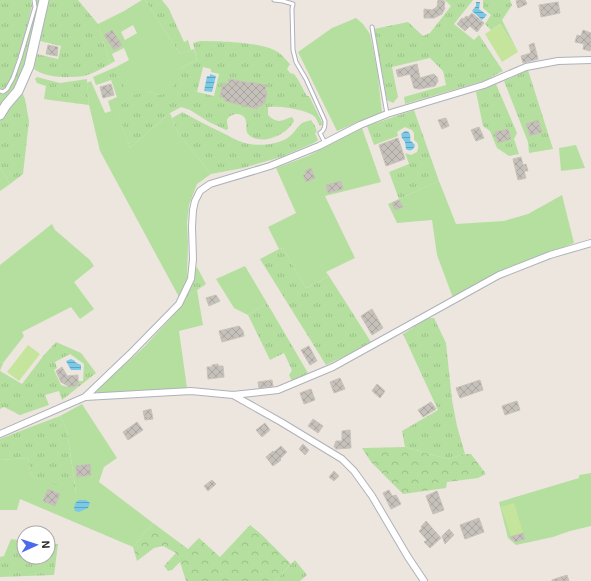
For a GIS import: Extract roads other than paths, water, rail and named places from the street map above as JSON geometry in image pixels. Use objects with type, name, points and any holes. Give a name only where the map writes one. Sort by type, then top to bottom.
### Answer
[{"type":"street","points":[[0,115],[18,91],[28,66],[44,0]]},
{"type":"street","points":[[0,434],[85,397],[179,304],[191,279],[193,259],[192,226],[195,201],[200,191],[210,184],[270,166],[325,144],[360,125],[387,114],[484,85],[526,67],[558,61],[591,60]]},
{"type":"street","points":[[85,397],[191,391],[233,395],[278,390],[333,367],[499,275],[550,255],[591,243]]},
{"type":"street","points":[[233,395],[342,459],[354,471],[372,496],[424,581]]},
{"type":"lane","points":[[0,91],[3,92],[7,89],[20,58],[35,7],[34,0]]},
{"type":"lane","points":[[274,0],[293,4]]},
{"type":"lane","points":[[294,0],[292,9],[293,50],[296,62],[306,78],[326,120],[325,127],[320,133],[325,144]]},
{"type":"lane","points":[[372,27],[387,114]]},
{"type":"water","points":[[476,2],[480,2],[479,9],[487,15],[482,20],[472,11],[476,6]]},
{"type":"water","points":[[210,74],[216,76],[212,92],[204,91],[207,76],[210,76]]},
{"type":"water","points":[[405,131],[409,133],[410,140],[415,145],[412,150],[406,149],[405,142],[401,134]]},
{"type":"water","points":[[71,359],[81,365],[81,370],[71,370],[66,361]]},
{"type":"water","points":[[79,500],[86,500],[90,503],[88,508],[79,512],[75,511],[74,508],[76,502]]}]
